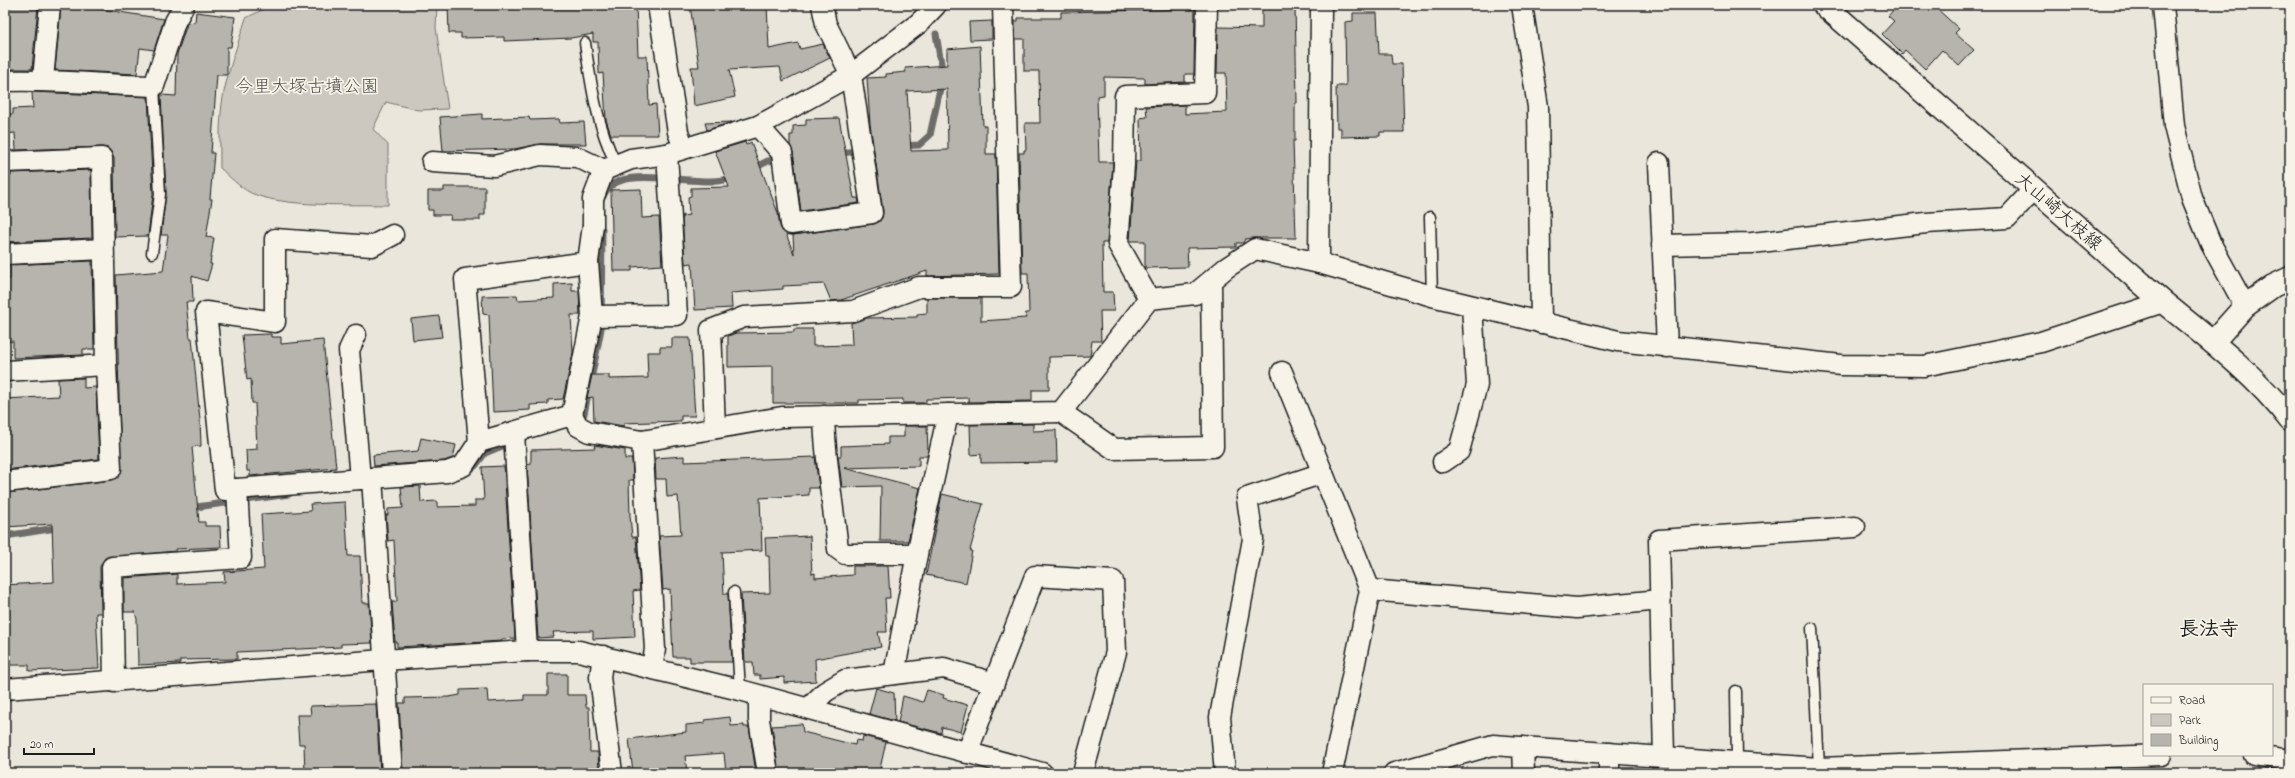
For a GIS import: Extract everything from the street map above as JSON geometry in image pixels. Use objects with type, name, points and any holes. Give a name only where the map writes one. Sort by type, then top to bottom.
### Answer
[{"type":"main road","name":"大山崎大枝線","points":[[1824,5],[2163,302],[2213,342],[2278,404],[2290,420]]},
{"type":"main road","points":[[2213,342],[2245,306],[2273,286],[2290,278]]},
{"type":"street","points":[[43,79],[50,5]]},
{"type":"street","points":[[5,81],[43,79],[106,85],[154,86],[175,22],[184,5]]},
{"type":"street","points":[[592,316],[677,315],[676,151],[678,132],[658,5]]},
{"type":"street","points":[[758,126],[782,153],[791,224],[872,213],[851,75],[826,24],[822,5]]},
{"type":"street","points":[[432,162],[494,166],[540,155],[577,157],[610,167],[631,159],[676,151],[758,126],[851,75],[919,23],[936,5]]},
{"type":"street","points":[[715,428],[711,330],[744,317],[853,311],[919,287],[1011,287],[1003,5]]},
{"type":"street","points":[[1149,299],[1118,244],[1124,165],[1125,96],[1205,93],[1207,5]]},
{"type":"street","points":[[1319,263],[1321,5]]},
{"type":"street","points":[[1522,5],[1538,107],[1541,323]]},
{"type":"street","points":[[2163,5],[2174,126],[2192,198],[2211,244],[2245,306]]},
{"type":"street","points":[[5,162],[102,158],[106,365],[111,469],[5,482]]},
{"type":"street","points":[[1659,163],[1667,347]]},
{"type":"street","points":[[610,167],[593,199],[593,225],[588,262],[592,316],[572,415],[578,426],[589,432],[642,441],[782,417],[1061,412],[1114,449],[1213,447],[1211,282]]},
{"type":"street","points":[[1662,245],[1752,243],[1926,223],[2007,218],[2034,189]]},
{"type":"street","points":[[393,235],[372,246],[275,239],[275,322],[206,312],[225,490],[447,472],[463,466],[479,442],[465,279],[588,262]]},
{"type":"street","points":[[5,254],[103,249]]},
{"type":"street","points":[[1061,412],[1149,299],[1194,294],[1211,282],[1226,268],[1255,249],[1319,263],[1432,296],[1618,341],[1841,364],[1924,366],[2041,342],[2163,302]]},
{"type":"street","points":[[1443,462],[1459,451],[1477,385],[1472,306]]},
{"type":"street","points":[[356,335],[348,350],[366,479],[392,773]]},
{"type":"street","points":[[5,371],[106,365]]},
{"type":"street","points":[[1282,372],[1370,590],[1332,773]]},
{"type":"street","points":[[894,674],[917,554],[948,414]]},
{"type":"street","points":[[479,442],[572,415]]},
{"type":"street","points":[[824,416],[824,453],[832,498],[838,549],[845,554],[917,554]]},
{"type":"street","points":[[514,433],[527,651]]},
{"type":"street","points":[[642,441],[655,650],[652,668]]},
{"type":"street","points":[[1225,773],[1220,717],[1253,539],[1247,498],[1323,473]]},
{"type":"street","points":[[114,682],[112,567],[241,558],[237,489]]},
{"type":"street","points":[[1664,757],[1659,540],[1855,527]]},
{"type":"street","points":[[967,753],[1035,576],[1113,581],[1116,652],[1083,773]]},
{"type":"street","points":[[1370,590],[1577,608],[1660,600]]},
{"type":"street","points":[[5,689],[114,682],[383,660],[527,651],[579,651],[809,708],[967,753],[991,766],[1042,773]]},
{"type":"street","points":[[603,656],[600,676],[612,773]]},
{"type":"street","points":[[809,708],[825,692],[845,680],[944,668],[994,682]]},
{"type":"street","points":[[759,696],[759,720],[768,773]]},
{"type":"street","points":[[1394,773],[1415,770],[1493,745],[1664,757],[1731,766],[1819,768],[2143,756]]},
{"type":"street","points":[[1523,747],[1524,773]]},
{"type":"street","points":[[1609,753],[1609,773]]},
{"type":"street","points":[[2261,756],[2290,760]]},
{"type":"lane","points":[[585,43],[595,106],[606,143],[610,167]]},
{"type":"lane","points":[[152,253],[160,194],[154,86]]},
{"type":"lane","points":[[1430,217],[1432,296]]},
{"type":"lane","points":[[734,592],[740,690]]},
{"type":"lane","points":[[1812,628],[1819,768]]},
{"type":"lane","points":[[1731,766],[1736,691]]},
{"type":"green space","name":"今里大塚古墳公園","points":[[272,5],[437,5],[436,28],[448,109],[418,110],[386,102],[373,129],[388,145],[388,205],[299,203],[265,198],[247,191],[220,168],[220,133],[223,97],[233,57],[246,18]]},
{"type":"building","points":[[7,5],[38,6],[32,69],[10,69],[10,61],[5,61],[5,22]]},
{"type":"building","points":[[448,5],[636,5],[638,56],[647,56],[649,105],[656,104],[658,135],[611,135],[606,120],[603,73],[599,74],[598,42],[593,42],[593,34],[571,38],[504,41],[504,37],[461,38],[461,33],[449,33]]},
{"type":"building","points":[[690,5],[767,5],[769,49],[798,43],[800,49],[823,44],[830,58],[783,81],[780,67],[729,70],[735,97],[694,106],[691,67],[699,67]]},
{"type":"building","points":[[1262,5],[1295,5],[1297,103],[1295,103],[1295,141],[1293,141],[1296,238],[1253,238],[1245,239],[1243,243],[1236,243],[1236,247],[1187,248],[1188,267],[1145,268],[1145,241],[1130,241],[1136,161],[1141,161],[1140,118],[1147,117],[1146,107],[1185,105],[1185,114],[1227,112],[1226,73],[1217,73],[1218,27],[1262,28]]},
{"type":"building","points":[[1898,5],[1933,5],[1959,29],[1955,33],[1974,50],[1959,66],[1942,50],[1925,69],[1905,50],[1902,54],[1882,34],[1894,21],[1888,16]]},
{"type":"building","points":[[61,7],[94,8],[164,19],[154,50],[140,48],[137,74],[55,70]]},
{"type":"building","points":[[1195,9],[1194,74],[1185,74],[1185,82],[1145,84],[1145,78],[1104,77],[1104,95],[1097,96],[1099,162],[1113,162],[1107,243],[1102,243],[1103,292],[1113,292],[1114,311],[1100,311],[1101,341],[1092,341],[1090,356],[1049,357],[1049,390],[1032,390],[1032,401],[969,402],[969,398],[926,399],[926,403],[903,403],[903,399],[859,400],[859,403],[773,403],[773,366],[728,367],[728,336],[736,333],[794,332],[794,329],[813,329],[813,346],[852,345],[851,323],[867,318],[917,317],[917,314],[927,313],[927,298],[981,298],[981,321],[1026,318],[1025,313],[1029,313],[1028,273],[1022,273],[1019,153],[1024,153],[1024,150],[1026,150],[1025,123],[1040,123],[1039,71],[1024,71],[1024,39],[1015,39],[1015,21],[1018,21],[1018,18],[1061,18],[1061,12]]},
{"type":"building","points":[[196,12],[235,17],[231,47],[227,47],[227,75],[217,75],[211,153],[214,153],[210,199],[212,199],[206,237],[214,238],[210,264],[212,264],[207,281],[192,276],[193,302],[186,302],[190,338],[192,338],[200,420],[201,446],[192,447],[199,522],[205,522],[205,526],[220,526],[221,547],[176,549],[176,551],[105,558],[100,567],[101,613],[96,613],[99,668],[29,671],[29,665],[5,665],[5,585],[54,582],[52,524],[5,527],[5,493],[112,480],[121,474],[116,275],[163,271],[168,235],[161,235],[166,194],[161,95],[176,96],[177,54],[187,23],[195,22]]},
{"type":"building","points":[[1353,13],[1377,13],[1379,54],[1391,54],[1392,64],[1402,64],[1404,132],[1380,132],[1380,136],[1341,137],[1341,128],[1337,128],[1336,86],[1346,86],[1345,22],[1353,21]]},
{"type":"building","points":[[992,21],[992,39],[970,40],[969,22]]},
{"type":"building","points":[[980,46],[983,126],[986,126],[986,154],[996,154],[999,274],[927,276],[927,271],[841,300],[831,301],[824,284],[783,286],[783,289],[731,293],[732,308],[695,310],[692,263],[685,264],[682,216],[689,215],[688,197],[691,196],[691,188],[729,187],[715,151],[745,142],[746,145],[751,142],[778,213],[780,226],[786,234],[794,254],[793,235],[874,224],[882,218],[883,211],[870,124],[867,78],[886,77],[886,74],[906,72],[905,68],[947,65],[947,49]],"holes":[[[947,89],[948,150],[911,151],[907,91]]]},
{"type":"building","points":[[32,92],[148,97],[153,194],[148,236],[115,237],[114,158],[108,148],[16,150],[15,133],[5,134],[5,114],[13,114],[13,109],[33,108]]},
{"type":"building","points":[[482,114],[482,119],[529,117],[530,120],[559,119],[560,123],[584,122],[586,144],[540,144],[514,149],[443,151],[440,117]]},
{"type":"building","points":[[839,118],[854,198],[858,198],[859,203],[801,211],[793,152],[790,145],[790,135],[793,135],[793,126],[806,125],[806,119]]},
{"type":"building","points":[[732,122],[707,130],[705,123]]},
{"type":"building","points":[[91,170],[92,238],[5,242],[5,176],[11,176],[11,173]]},
{"type":"building","points":[[444,187],[485,187],[485,215],[480,215],[480,220],[450,220],[451,215],[433,215],[433,210],[428,210],[428,191],[444,191]]},
{"type":"building","points":[[641,189],[642,218],[659,217],[662,265],[632,267],[632,271],[613,271],[611,190]]},
{"type":"building","points":[[92,261],[94,349],[83,349],[83,355],[13,358],[13,341],[5,342],[5,279],[10,279],[10,265]]},
{"type":"building","points":[[572,283],[572,291],[579,291],[580,315],[571,315],[573,353],[563,399],[548,400],[548,404],[530,405],[530,410],[493,412],[489,315],[483,314],[482,296],[517,295],[518,300],[554,298],[554,284]]},
{"type":"building","points":[[439,316],[442,337],[413,340],[411,319]]},
{"type":"building","points":[[271,334],[271,337],[281,337],[281,344],[323,340],[336,468],[250,476],[250,471],[247,471],[246,450],[257,449],[255,403],[252,403],[251,379],[247,380],[242,335]]},
{"type":"building","points":[[672,338],[690,338],[695,416],[681,416],[681,421],[624,423],[624,426],[594,421],[593,397],[587,398],[592,375],[609,375],[609,379],[648,378],[647,352],[660,352],[660,347],[672,347]]},
{"type":"building","points":[[84,378],[84,388],[96,387],[99,459],[5,470],[5,399],[59,396],[58,379]]},
{"type":"building","points":[[1033,424],[1033,431],[1056,430],[1057,462],[981,463],[981,454],[971,455],[970,425]]},
{"type":"building","points":[[904,426],[927,426],[928,453],[927,456],[919,456],[919,466],[844,468],[920,488],[908,541],[880,541],[881,486],[842,487],[838,456],[841,456],[841,446],[888,444],[888,437],[904,437]]},
{"type":"building","points":[[421,438],[456,445],[453,458],[444,461],[374,466],[373,455],[418,451]]},
{"type":"building","points":[[594,445],[625,450],[625,459],[632,459],[633,480],[629,480],[630,516],[632,537],[636,537],[640,590],[633,591],[635,637],[593,639],[593,631],[553,632],[554,637],[538,638],[527,465],[531,464],[531,450],[595,448]]},
{"type":"building","points":[[684,456],[684,462],[815,457],[819,488],[809,488],[809,495],[760,498],[762,550],[722,552],[724,594],[728,594],[732,662],[690,662],[690,657],[673,657],[670,589],[663,590],[659,536],[681,535],[678,496],[667,497],[666,479],[656,479],[655,458]]},
{"type":"building","points":[[504,466],[515,638],[502,639],[502,641],[397,647],[397,642],[395,642],[392,602],[397,602],[394,540],[388,541],[386,515],[388,515],[388,509],[403,508],[401,487],[420,486],[421,502],[437,501],[437,507],[475,506],[475,500],[484,500],[482,467]]},
{"type":"building","points":[[942,494],[983,504],[970,550],[972,551],[966,583],[926,575]]},
{"type":"building","points":[[345,502],[348,556],[360,556],[362,603],[369,603],[372,643],[341,644],[341,647],[237,652],[237,659],[180,660],[180,663],[138,665],[137,619],[135,612],[124,612],[124,578],[177,574],[177,584],[225,582],[224,572],[264,569],[261,514],[311,511],[310,504]]},
{"type":"building","points":[[810,536],[812,574],[815,573],[815,578],[853,575],[853,566],[888,566],[890,598],[885,598],[887,632],[878,632],[881,647],[815,659],[816,681],[784,683],[784,677],[760,679],[760,675],[754,675],[753,662],[745,662],[741,594],[770,593],[769,556],[766,556],[765,538]]},
{"type":"building","points":[[548,674],[567,674],[567,695],[585,695],[586,707],[589,707],[590,752],[598,752],[599,773],[403,773],[399,703],[405,703],[405,698],[449,697],[460,695],[460,690],[487,689],[488,702],[524,700],[524,695],[548,695]]},
{"type":"building","points":[[876,688],[894,693],[895,721],[869,714]]},
{"type":"building","points":[[927,690],[944,695],[943,698],[968,705],[961,732],[942,727],[941,733],[898,722],[903,696],[923,702]]},
{"type":"building","points":[[376,704],[380,773],[305,773],[304,744],[299,744],[297,715],[311,715],[310,706]]},
{"type":"building","points":[[730,717],[731,726],[744,725],[744,727],[749,727],[756,773],[726,773],[724,753],[685,756],[687,773],[633,773],[629,739],[686,732],[686,725],[705,723],[705,720]]},
{"type":"building","points":[[802,724],[803,732],[855,745],[856,740],[862,741],[863,736],[886,742],[879,773],[779,773],[772,726]]},
{"type":"waterway","points":[[901,146],[919,145],[930,135],[943,75],[936,34]]},
{"type":"waterway","points":[[836,154],[883,147]]},
{"type":"waterway","points":[[752,169],[768,161],[782,159]]},
{"type":"waterway","points":[[603,197],[611,186],[625,180],[642,177],[702,181],[720,181],[734,177]]},
{"type":"waterway","points":[[576,418],[584,414],[601,329],[602,229]]},
{"type":"waterway","points":[[467,472],[475,466],[485,453],[512,442]]},
{"type":"waterway","points":[[189,508],[289,494]]},
{"type":"waterway","points":[[5,536],[62,527]]},
{"type":"district","name":"長法寺","points":[[2209,628]]}]
